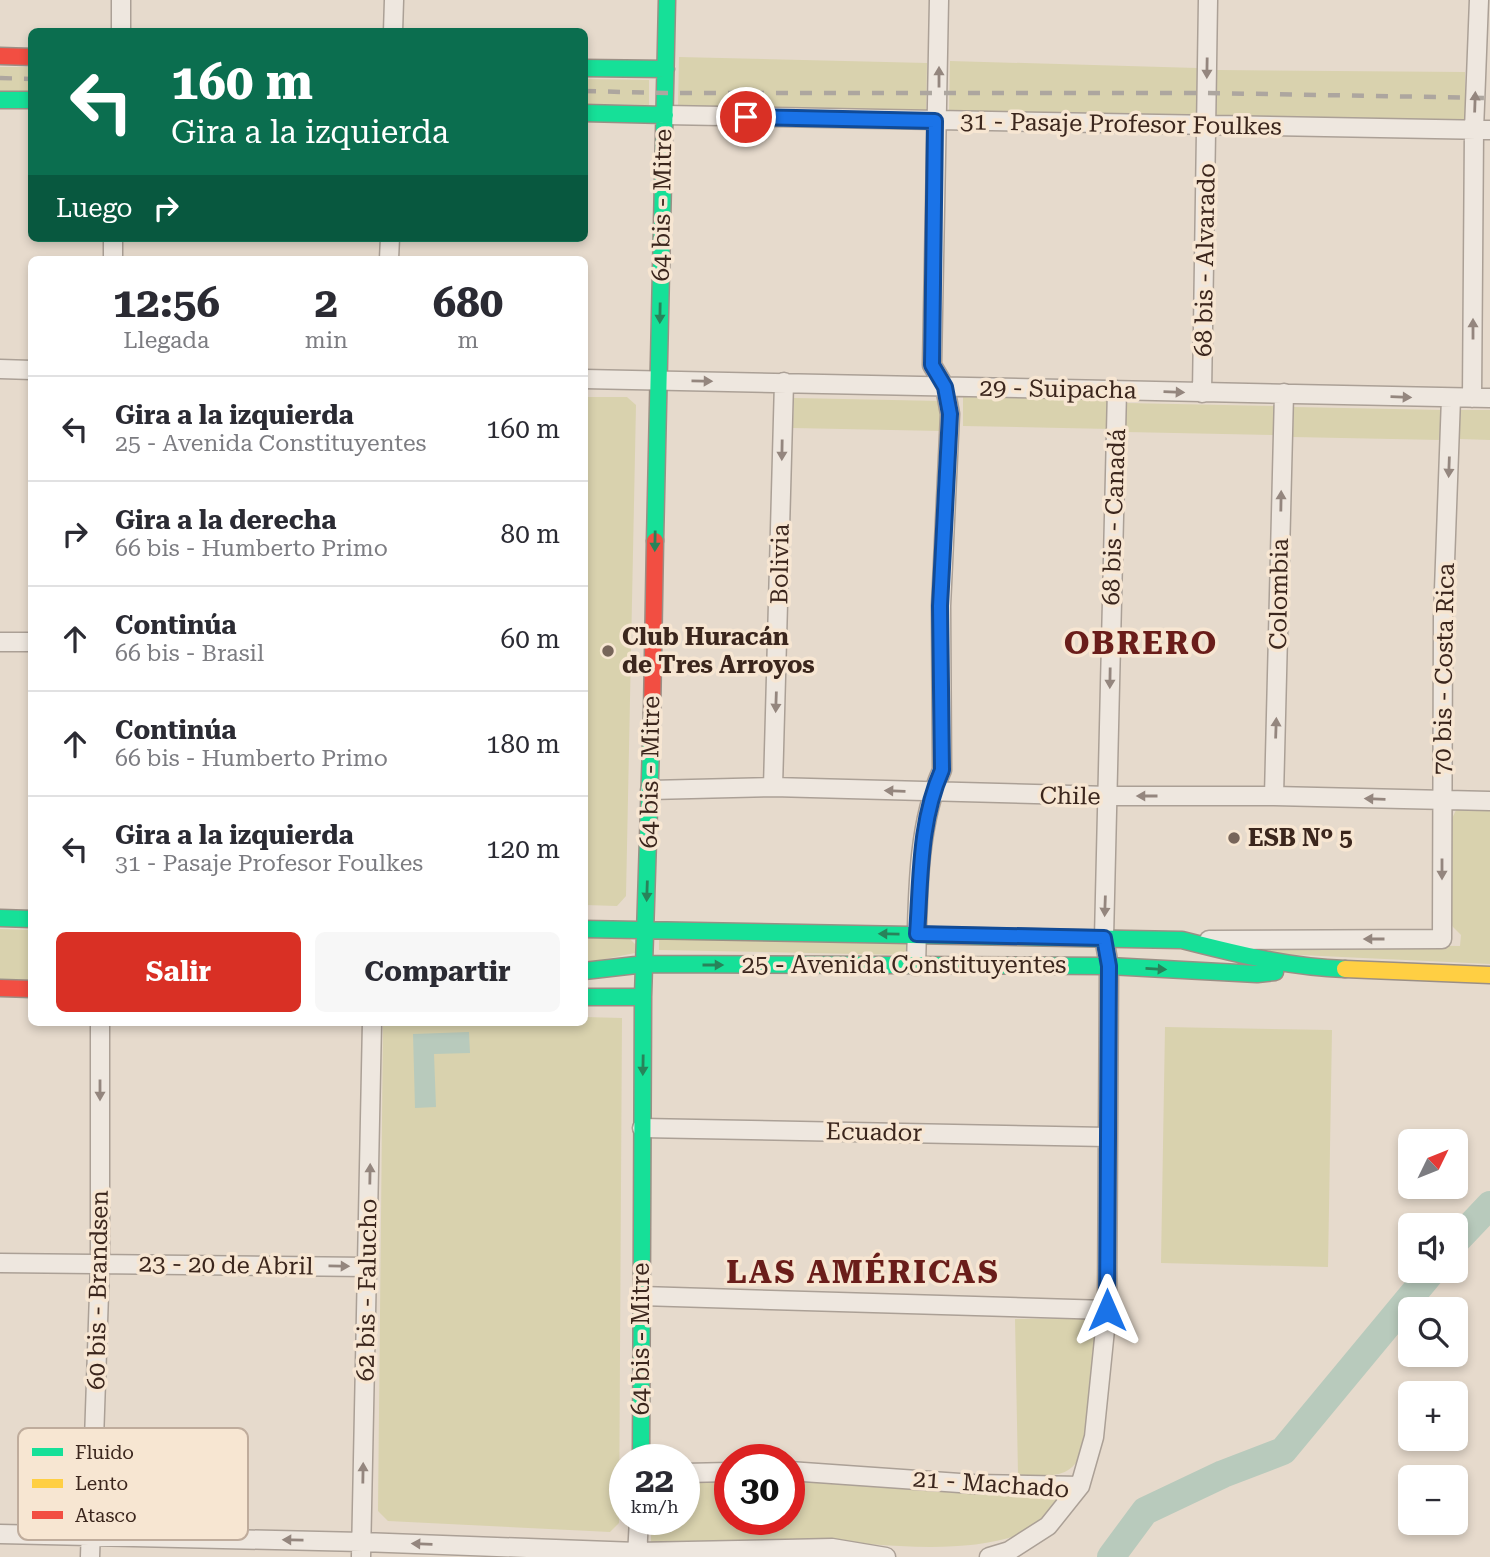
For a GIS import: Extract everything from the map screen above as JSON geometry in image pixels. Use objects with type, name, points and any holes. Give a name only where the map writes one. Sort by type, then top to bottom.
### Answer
[{"type":"main road","name":"64 bis - Mitre","points":[[641,1444],[643,997],[667,0]]},
{"type":"main road","points":[[0,56],[28,57]]},
{"type":"main road","points":[[588,68],[666,69]]},
{"type":"main road","points":[[0,100],[28,100]]},
{"type":"main road","name":"31 - Pasaje Profesor Foulkes","points":[[588,113],[665,115]]},
{"type":"main road","points":[[0,918],[28,919]]},
{"type":"main road","name":"25 - Avenida Constituyentes","points":[[588,929],[1182,940],[1265,961],[1308,968],[1490,975]]},
{"type":"main road","name":"25 - Avenida Constituyentes","points":[[588,971],[645,964],[1109,966],[1257,974],[1308,968]]},
{"type":"main road","points":[[0,988],[28,989]]},
{"type":"main road","points":[[588,997],[643,997]]},
{"type":"street","points":[[121,0],[121,28]]},
{"type":"street","points":[[393,28],[394,0]]},
{"type":"street","points":[[916,966],[925,820],[942,770],[940,606],[950,414],[945,387],[932,365],[939,0]]},
{"type":"street","name":"68 bis - Alvarado","points":[[1202,393],[1208,0]]},
{"type":"street","points":[[1479,0],[1482,130],[1481,398]]},
{"type":"street","name":"31 - Pasaje Profesor Foulkes","points":[[665,115],[1482,130]]},
{"type":"street","points":[[0,369],[28,370]]},
{"type":"street","name":"29 - Suipacha","points":[[588,379],[1481,398]]},
{"type":"street","name":"Bolivia","points":[[773,787],[784,382]]},
{"type":"street","name":"68 bis - Canadá","points":[[1104,938],[1117,390]]},
{"type":"street","name":"Colombia","points":[[1274,796],[1283,393]]},
{"type":"street","name":"70 bis - Costa Rica","points":[[1442,939],[1443,617],[1451,398]]},
{"type":"street","points":[[0,642],[28,642]]},
{"type":"street","name":"Chile","points":[[650,790],[773,787],[932,793],[1490,801]]},
{"type":"street","points":[[1080,1486],[1094,1437],[1107,1310],[1109,966],[1104,938]]},
{"type":"street","name":"25 - Avenida Constituyentes","points":[[1182,940],[1442,939]]},
{"type":"street","name":"60 bis - Brandsen","points":[[95,1428],[100,1264],[100,1026]]},
{"type":"street","name":"62 bis - Falucho","points":[[361,1549],[372,1026]]},
{"type":"street","name":"Ecuador","points":[[642,1128],[1107,1137]]},
{"type":"street","name":"23 - 20 de Abril","points":[[0,1263],[368,1267]]},
{"type":"street","points":[[641,1296],[1107,1310]]},
{"type":"street","name":"21 - Machado","points":[[805,1473],[974,1484],[1080,1486]]},
{"type":"street","name":"21 - Machado","points":[[989,1557],[1009,1551],[1048,1526],[1080,1486]]},
{"type":"street","points":[[0,1534],[18,1535]]},
{"type":"street","points":[[637,1555],[638,1535]]},
{"type":"street","points":[[158,1540],[361,1549],[637,1555],[832,1548],[886,1557]]},
{"type":"shaded area","points":[[679,57],[927,63],[926,113],[678,107]]},
{"type":"shaded area","points":[[950,61],[1197,68],[1196,117],[949,111]]},
{"type":"shaded area","points":[[0,67],[28,67],[28,92],[0,91]]},
{"type":"shaded area","points":[[1217,70],[1465,72],[1465,122],[1216,119]]},
{"type":"shaded area","points":[[588,79],[649,80],[649,105],[588,104]]},
{"type":"shaded area","name":"Club Huracán de Tres Arroyos","points":[[588,397],[627,397],[636,405],[626,896],[617,906],[588,905]]},
{"type":"shaded area","points":[[963,397],[1111,400],[1110,429],[963,426]]},
{"type":"shaded area","points":[[794,398],[941,401],[941,431],[793,428]]},
{"type":"shaded area","points":[[1126,403],[1274,406],[1273,435],[1126,432]]},
{"type":"shaded area","points":[[1294,407],[1442,410],[1441,440],[1293,437]]},
{"type":"shaded area","points":[[1460,410],[1490,410],[1490,440],[1460,439]]},
{"type":"shaded area","points":[[1490,809],[1490,964],[1279,954],[1233,944],[1460,946],[1461,935],[1448,918],[1450,823],[1456,810]]},
{"type":"shaded area","points":[[0,929],[28,930],[28,980],[0,979]]},
{"type":"shaded area","points":[[588,938],[630,939],[635,944],[635,953],[588,962]]},
{"type":"shaded area","points":[[659,939],[907,944],[907,955],[659,950]]},
{"type":"shaded area","points":[[588,1017],[622,1018],[619,1444],[609,1444],[609,1532],[388,1521],[378,1511],[383,1026],[588,1026]]},
{"type":"shaded area","points":[[1165,1027],[1332,1030],[1328,1267],[1161,1263]]},
{"type":"shaded area","points":[[469,1032],[470,1053],[434,1054],[436,1107],[415,1108],[413,1034]]},
{"type":"shaded area","points":[[1091,1318],[1097,1327],[1085,1446],[1080,1458],[1074,1466],[1059,1474],[1018,1475],[1015,1319]]},
{"type":"shaded area","points":[[700,1480],[714,1480],[714,1535],[805,1535],[805,1481],[1057,1494],[1060,1497],[1052,1508],[1021,1534],[970,1545],[916,1547],[767,1539],[651,1545],[651,1535],[700,1535]]},
{"type":"waterway","points":[[1468,1228],[1490,1205]]},
{"type":"waterway","points":[[1111,1557],[1145,1511],[1223,1474],[1283,1451],[1422,1283]]},
{"type":"railway","points":[[0,78],[28,79]]},
{"type":"railway","points":[[588,91],[1207,93],[1490,98]]},
{"type":"traffic: fast","points":[[655,541],[667,0]]},
{"type":"traffic: fast","points":[[588,68],[666,69]]},
{"type":"traffic: fast","points":[[0,100],[28,100]]},
{"type":"traffic: fast","points":[[588,113],[665,115]]},
{"type":"traffic: fast","points":[[641,1444],[643,997],[652,713]]},
{"type":"traffic: fast","points":[[0,918],[28,919]]},
{"type":"traffic: fast","points":[[588,929],[1182,940],[1283,963],[1345,969]]},
{"type":"traffic: fast","points":[[588,971],[645,964],[1109,966],[1257,974],[1275,972]]},
{"type":"traffic: fast","points":[[588,997],[643,997]]},
{"type":"traffic: slow","points":[[1345,969],[1490,975]]},
{"type":"traffic: jam","points":[[0,56],[28,57]]},
{"type":"traffic: jam","points":[[652,713],[655,541]]},
{"type":"traffic: jam","points":[[0,988],[28,989]]},
{"type":"place","name":"Club Huracán de Tres Arroyos","points":[[608,651]]},
{"type":"place","name":"ESB Nº 5","points":[[1234,838]]},
{"type":"district","name":"OBRERO","points":[[1141,643]]},
{"type":"district","name":"LAS AMÉRICAS","points":[[863,1272]]},
{"type":"route","points":[[746,117],[935,121],[932,365],[945,387],[950,414],[940,606],[942,770],[925,820],[917,934],[1104,938],[1109,966],[1107,1310]]}]
